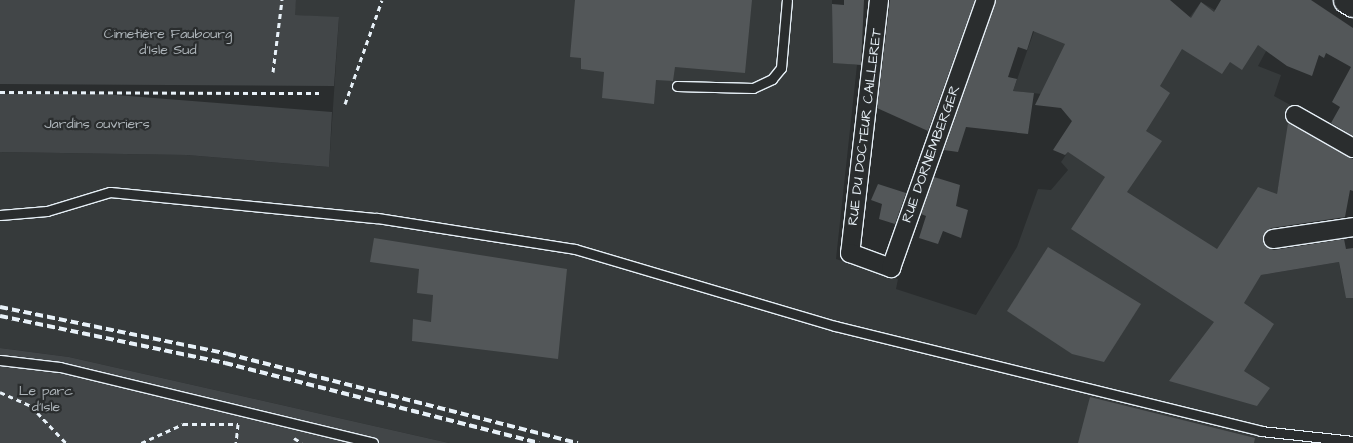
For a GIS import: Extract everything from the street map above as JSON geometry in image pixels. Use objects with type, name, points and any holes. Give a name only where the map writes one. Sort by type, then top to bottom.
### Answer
[{"type":"main road","points":[[1346,0],[1353,4]]},
{"type":"street","name":"RUE DU DOCTEUR CAILLERET","points":[[850,253],[879,0]]},
{"type":"street","name":"RUE DORNEMBERGER","points":[[850,253],[891,268],[986,0]]},
{"type":"street","points":[[1295,115],[1353,148]]},
{"type":"street","points":[[1273,239],[1353,227]]},
{"type":"lane","points":[[677,86],[753,88],[772,79],[781,68],[787,0]]},
{"type":"lane","points":[[0,215],[47,210],[110,192],[378,218],[575,249],[836,326],[1261,431],[1353,441]]},
{"type":"lane","points":[[0,360],[60,367],[374,443]]},
{"type":"path","points":[[274,72],[282,0]]},
{"type":"path","points":[[345,104],[382,0]]},
{"type":"path","points":[[0,92],[319,93]]},
{"type":"path","points":[[0,392],[31,406],[66,443]]},
{"type":"path","points":[[141,443],[184,424],[238,424],[236,443]]},
{"type":"shaded area","points":[[296,0],[832,0],[833,62],[857,65],[836,259],[898,279],[896,289],[976,315],[1017,247],[1038,189],[1051,190],[1068,170],[1061,162],[1081,133],[1051,95],[1013,91],[1045,0],[1174,38],[1201,2],[1271,42],[1258,66],[1281,75],[1274,96],[1294,107],[1261,275],[1339,262],[1342,280],[1353,278],[1353,443],[449,443],[69,357],[0,348],[0,152],[187,155],[329,167],[339,18],[294,15]]},
{"type":"green space","name":"Cimetière Faubourg d'Isle Sud","points":[[0,0],[296,0],[295,15],[339,17],[334,86],[0,84]]},
{"type":"green space","name":"Jardins ouvriers","points":[[0,94],[103,94],[332,112],[329,167],[187,155],[0,152]]},
{"type":"green space","name":"Le parc d'Isle","points":[[0,348],[69,357],[449,443],[0,443]]},
{"type":"building","points":[[575,0],[752,0],[745,73],[675,67],[673,81],[656,80],[654,104],[602,98],[604,72],[581,69],[581,58],[570,57]]},
{"type":"building","points":[[844,0],[864,0],[861,65],[833,63],[832,4],[844,5]]},
{"type":"building","points":[[890,0],[975,0],[928,131],[877,108]]},
{"type":"building","points":[[996,0],[1170,0],[1191,18],[1201,2],[1214,12],[1221,0],[1311,0],[1353,28],[1353,136],[1331,123],[1340,107],[1332,102],[1351,67],[1326,53],[1324,58],[1319,55],[1312,76],[1287,66],[1258,45],[1242,70],[1230,62],[1222,74],[1182,49],[1160,86],[1170,93],[1146,131],[1162,141],[1127,192],[1217,249],[1258,187],[1277,194],[1288,123],[1353,159],[1353,191],[1350,190],[1345,217],[1271,228],[1263,236],[1265,246],[1274,250],[1344,239],[1346,249],[1353,248],[1353,298],[1346,298],[1339,262],[1261,275],[1244,303],[1274,324],[1244,371],[1270,388],[1257,406],[1169,381],[1214,322],[1071,229],[1105,177],[1068,152],[1065,155],[1053,150],[1072,121],[1061,108],[1035,105],[1065,44],[1033,31],[1027,50],[1018,47],[1008,77],[1017,79],[1013,91],[1034,93],[1028,134],[966,127],[958,152],[944,150]]},
{"type":"building","points":[[934,177],[960,185],[956,206],[968,210],[961,238],[943,231],[938,244],[919,238],[926,216],[921,214]]},
{"type":"building","points":[[878,184],[906,193],[895,224],[879,219],[882,204],[871,200]]},
{"type":"building","points":[[374,238],[567,269],[558,359],[412,341],[413,319],[431,322],[433,295],[417,293],[419,269],[370,262]]},
{"type":"building","points":[[1048,247],[1141,304],[1104,362],[1072,354],[1007,311]]},
{"type":"building","points":[[1090,397],[1255,438],[1254,443],[1078,443]]},
{"type":"railway","points":[[0,307],[228,354],[578,443]]},
{"type":"railway","points":[[0,316],[225,363],[539,443]]}]
